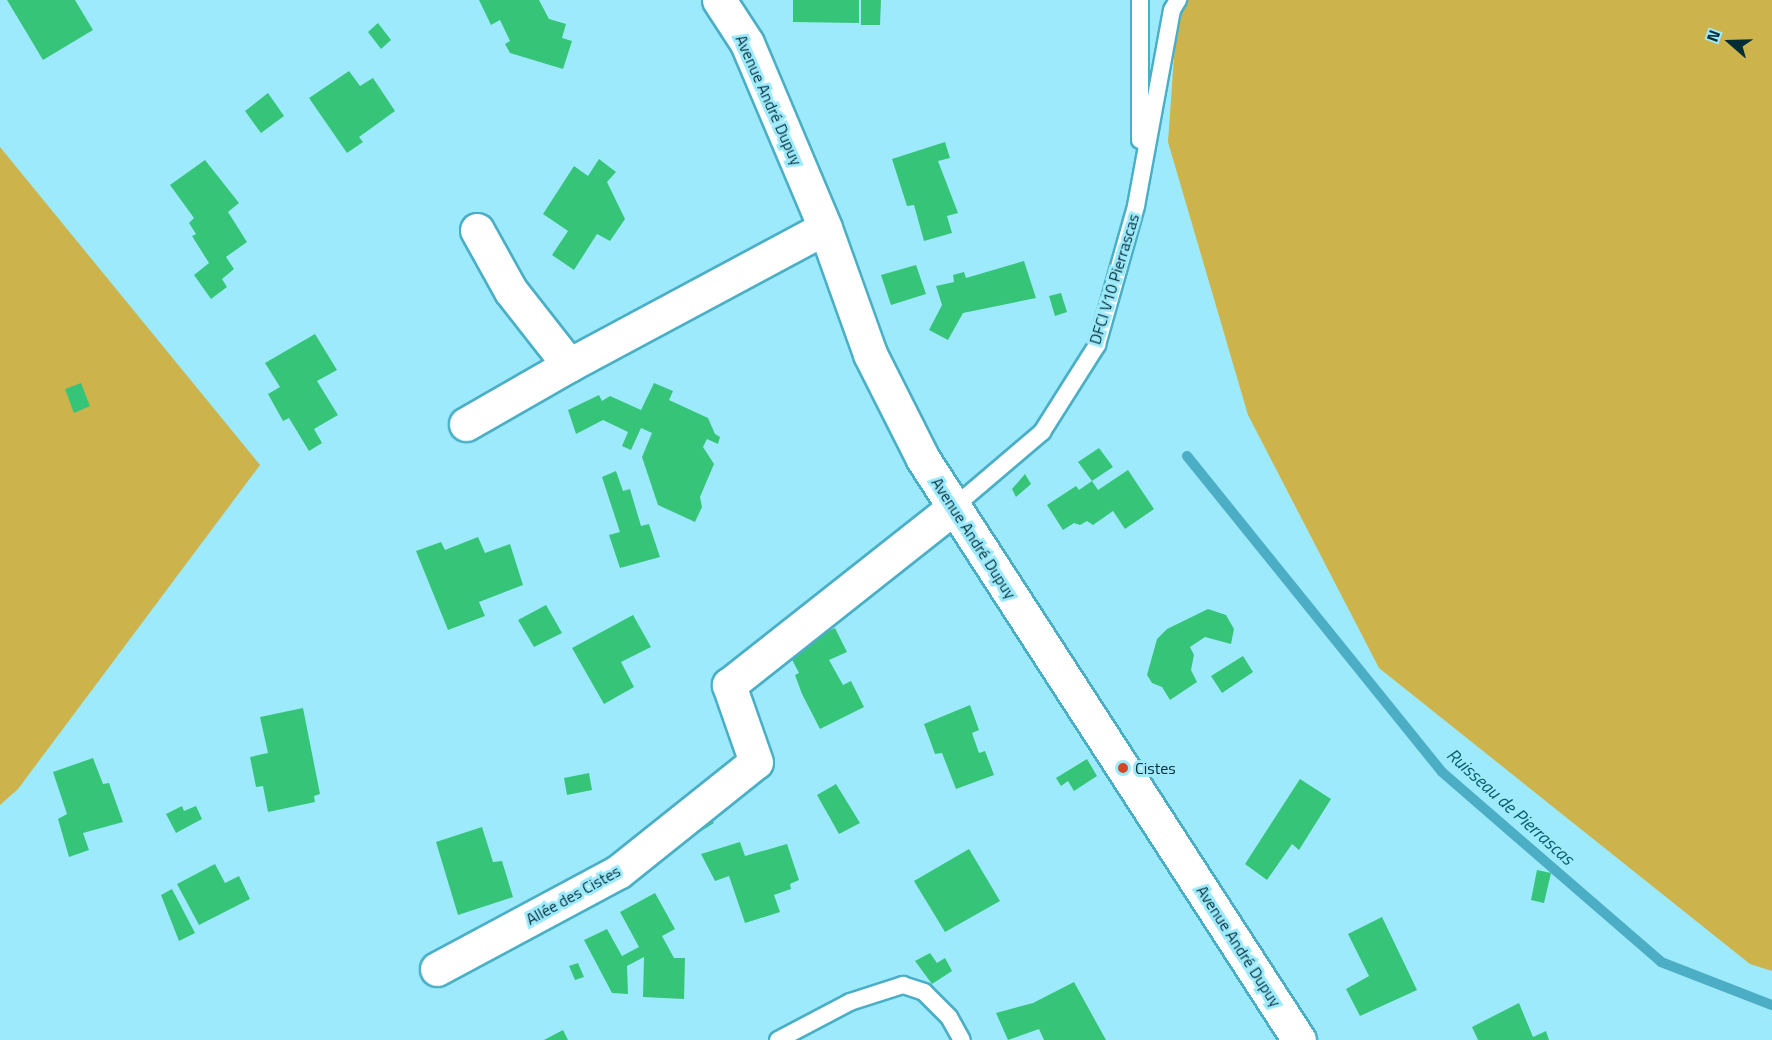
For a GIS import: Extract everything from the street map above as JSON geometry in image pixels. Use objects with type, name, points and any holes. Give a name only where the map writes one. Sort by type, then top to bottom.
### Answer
[{"type":"street","name":"Avenue André Dupuy","points":[[719,0],[747,43],[825,228],[870,354],[923,459],[1299,1040]]},
{"type":"street","points":[[466,424],[568,365],[825,228]]},
{"type":"street","points":[[477,230],[511,291],[568,365]]},
{"type":"street","name":"Allée des Cistes","points":[[437,969],[618,872],[756,762],[729,685],[954,507]]},
{"type":"lane","points":[[1140,0],[1140,179]]},
{"type":"lane","name":"DFCI V10 Pierrascas","points":[[954,507],[1042,432],[1097,345],[1140,179],[1172,10],[1178,0]]},
{"type":"lane","points":[[778,1040],[850,1002],[903,985],[924,992],[949,1017],[962,1040]]},
{"type":"shaded area","points":[[1178,0],[1772,0],[1772,971],[1750,964],[1379,668],[1248,415],[1168,142]]},
{"type":"shaded area","points":[[0,147],[260,465],[18,789],[0,805]]},
{"type":"building","points":[[7,0],[75,0],[93,30],[43,60]]},
{"type":"building","points":[[479,0],[539,0],[549,19],[566,24],[562,38],[572,41],[563,69],[510,53],[505,44],[510,41],[500,20],[491,25]]},
{"type":"building","points":[[793,0],[859,0],[859,23],[793,22]]},
{"type":"building","points":[[861,0],[881,0],[880,25],[861,25]]},
{"type":"building","points":[[378,23],[391,40],[381,49],[368,32]]},
{"type":"building","points":[[349,71],[360,86],[373,78],[395,111],[359,137],[363,142],[347,153],[309,98]]},
{"type":"building","points":[[268,93],[284,116],[261,133],[245,111]]},
{"type":"building","points":[[945,142],[950,158],[938,161],[958,213],[947,216],[952,233],[924,241],[914,205],[907,206],[892,159]]},
{"type":"building","points":[[599,159],[616,172],[607,182],[625,219],[610,241],[597,234],[574,270],[552,255],[568,231],[543,214],[574,166],[588,176]]},
{"type":"building","points":[[205,160],[239,203],[228,212],[247,242],[226,257],[234,269],[222,279],[227,287],[211,299],[194,275],[209,263],[192,236],[196,234],[189,223],[194,218],[170,185]]},
{"type":"building","points":[[1024,261],[1036,298],[963,313],[948,340],[929,330],[942,305],[936,286],[954,282],[953,275],[964,272],[966,278]]},
{"type":"building","points":[[916,265],[926,294],[891,305],[881,275]]},
{"type":"building","points":[[1061,293],[1067,312],[1055,316],[1049,296]]},
{"type":"building","points":[[315,334],[337,370],[317,381],[338,415],[314,429],[322,443],[309,451],[289,418],[283,421],[268,394],[280,387],[265,363]]},
{"type":"building","points":[[81,383],[90,406],[74,413],[65,389]]},
{"type":"building","points":[[654,383],[673,391],[669,400],[708,418],[715,434],[720,437],[718,444],[707,439],[703,447],[714,464],[700,497],[702,507],[695,522],[658,505],[642,457],[652,433],[641,428],[631,450],[622,446],[628,432],[603,420],[576,434],[568,410],[599,395],[602,401],[610,396],[641,410]]},
{"type":"building","points":[[1099,448],[1113,467],[1092,481],[1078,462]]},
{"type":"building","points":[[1128,470],[1154,509],[1125,529],[1113,511],[1093,525],[1087,521],[1080,525],[1074,523],[1063,530],[1047,505],[1076,486],[1079,490],[1092,481],[1098,490]]},
{"type":"building","points":[[616,471],[623,491],[630,489],[641,526],[649,524],[660,557],[620,568],[609,535],[620,532],[602,477]]},
{"type":"building","points":[[1025,474],[1031,484],[1016,497],[1012,489]]},
{"type":"building","points":[[478,537],[485,553],[510,544],[523,585],[479,602],[485,616],[448,630],[416,551],[441,542],[445,550]]},
{"type":"building","points":[[546,605],[562,633],[534,647],[518,620]]},
{"type":"building","points":[[1208,609],[1226,615],[1234,629],[1231,644],[1205,637],[1190,647],[1194,655],[1191,670],[1197,682],[1170,700],[1162,687],[1152,683],[1147,675],[1157,639],[1167,629]]},
{"type":"building","points":[[633,615],[651,647],[621,662],[634,687],[604,704],[572,648]]},
{"type":"building","points":[[835,628],[847,652],[829,660],[843,685],[851,681],[864,707],[820,729],[802,694],[795,675],[799,673],[788,652]]},
{"type":"building","points":[[1243,656],[1253,672],[1222,693],[1211,676]]},
{"type":"building","points":[[970,705],[979,730],[972,733],[979,753],[985,751],[994,775],[956,789],[942,753],[935,754],[924,724]]},
{"type":"building","points":[[303,708],[320,794],[314,796],[315,802],[268,812],[263,786],[256,787],[250,757],[268,753],[260,717]]},
{"type":"building","points":[[93,758],[103,784],[109,783],[123,822],[83,833],[89,850],[69,857],[58,819],[67,814],[53,772]]},
{"type":"building","points":[[1087,759],[1097,776],[1074,791],[1068,781],[1061,786],[1056,778]]},
{"type":"building","points":[[589,773],[592,790],[567,795],[564,778]]},
{"type":"building","points":[[1300,779],[1331,799],[1299,850],[1292,844],[1267,880],[1245,864]]},
{"type":"building","points":[[836,784],[860,823],[839,834],[817,795]]},
{"type":"building","points":[[182,806],[184,811],[196,806],[202,819],[176,833],[166,814]]},
{"type":"building","points":[[708,815],[714,823],[690,838],[685,829]]},
{"type":"building","points":[[482,827],[493,862],[502,861],[513,897],[458,915],[436,842]]},
{"type":"building","points":[[740,842],[745,856],[787,844],[799,880],[790,884],[791,889],[774,895],[780,912],[745,923],[729,876],[715,881],[701,854]]},
{"type":"building","points":[[969,849],[1000,901],[945,932],[914,881]]},
{"type":"building","points":[[215,864],[225,883],[239,876],[250,899],[199,925],[177,884]]},
{"type":"building","points":[[1537,870],[1551,873],[1544,903],[1531,900]]},
{"type":"building","points":[[172,889],[195,933],[179,941],[161,895]]},
{"type":"building","points":[[655,893],[675,929],[662,936],[674,958],[685,958],[684,999],[643,997],[644,957],[627,966],[628,994],[612,993],[584,940],[607,929],[622,956],[639,947],[620,912]]},
{"type":"building","points":[[1382,917],[1417,990],[1360,1016],[1346,989],[1369,976],[1348,934]]},
{"type":"building","points":[[930,953],[937,963],[945,958],[952,971],[932,984],[915,961]]},
{"type":"building","points":[[578,963],[584,977],[575,980],[569,966]]},
{"type":"building","points":[[1074,982],[1106,1040],[1044,1040],[1039,1029],[1008,1040],[996,1013],[1033,1003]]},
{"type":"building","points":[[1519,1003],[1533,1037],[1546,1031],[1549,1040],[1478,1040],[1472,1027]]},
{"type":"building","points":[[563,1030],[568,1040],[544,1040]]},
{"type":"waterway","name":"Ruisseau de Pierrascas","points":[[1187,456],[1442,772],[1661,962],[1772,1005]]},
{"type":"place","name":"Cistes","points":[[1123,768]]}]
